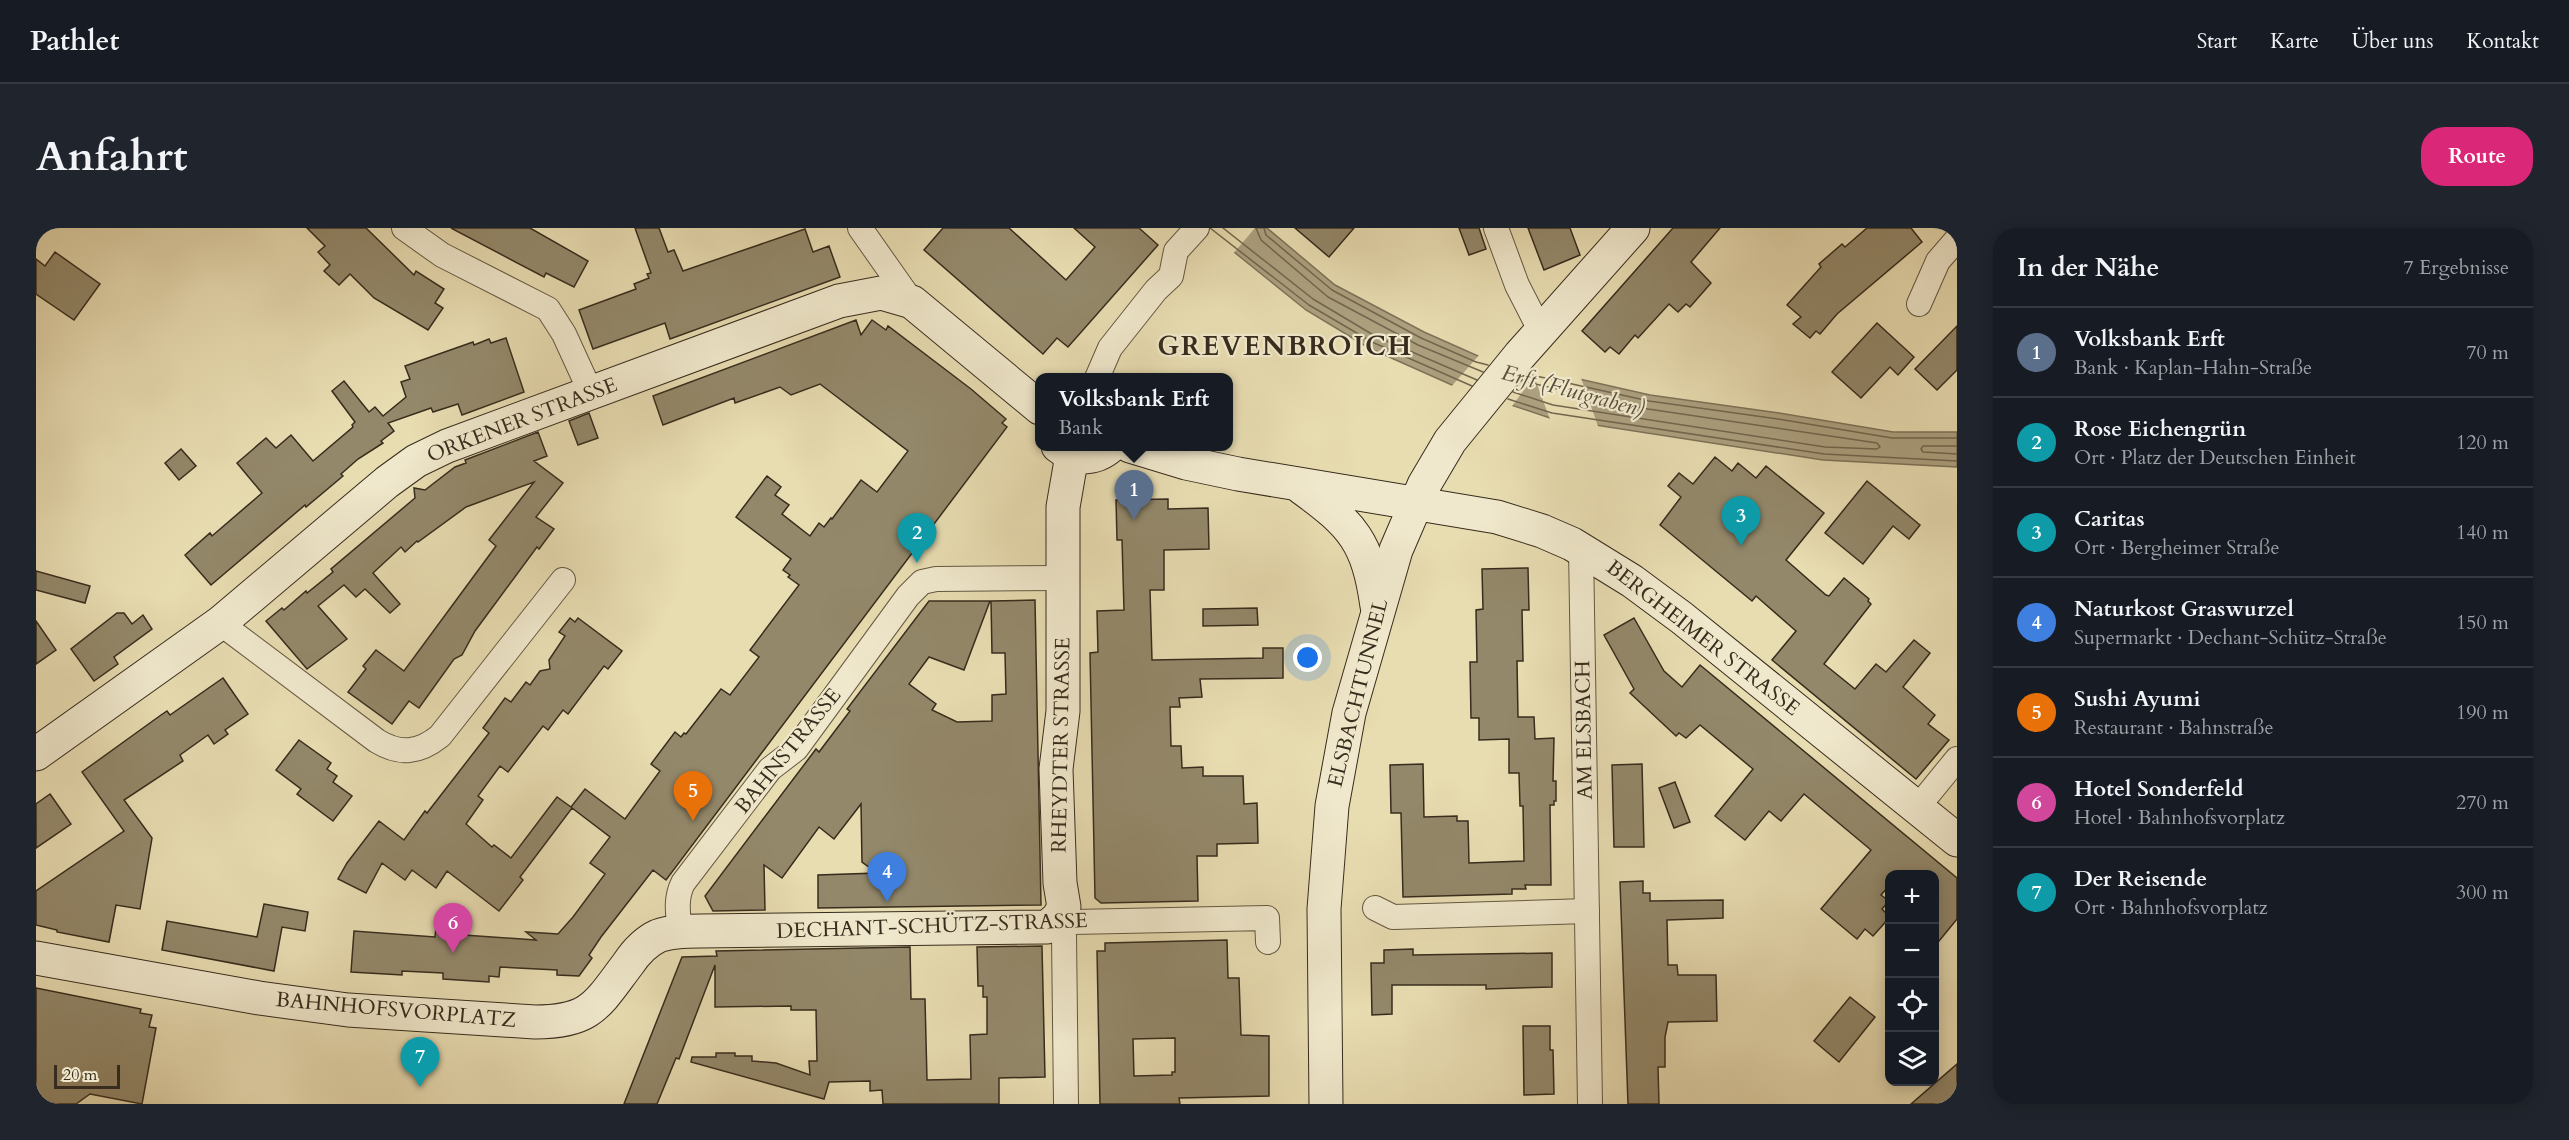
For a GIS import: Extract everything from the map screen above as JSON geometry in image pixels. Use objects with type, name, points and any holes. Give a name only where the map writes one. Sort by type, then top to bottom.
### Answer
[{"type":"street","points":[[404,228],[442,255],[548,309],[564,334],[591,393]]},
{"type":"street","points":[[860,228],[912,303],[1035,404]]},
{"type":"street","points":[[1496,228],[1517,285],[1531,343]]},
{"type":"street","name":"ELSBACHTUNNEL","points":[[1326,1104],[1324,920],[1329,827],[1344,733],[1377,608],[1396,550],[1415,504],[1443,452],[1531,343],[1634,228]]},
{"type":"street","points":[[1099,373],[1110,348],[1156,290],[1171,276],[1176,251],[1193,232]]},
{"type":"street","points":[[1919,304],[1938,261],[1957,239]]},
{"type":"street","name":"ORKENER STRASSE","points":[[36,754],[220,623],[387,482],[416,461],[447,446],[855,297],[881,293],[912,303]]},
{"type":"street","points":[[1065,451],[1088,458],[1105,451]]},
{"type":"street","name":"RHEYDTER STRASSE","points":[[1065,451],[1062,578],[1063,711],[1056,769],[1060,883],[1064,907],[1058,918],[1064,936],[1066,1104]]},
{"type":"street","name":"BERGHEIMER STRASSE","points":[[1144,451],[1186,463],[1298,485],[1503,519],[1547,533],[1581,548],[1632,580],[1665,605],[1957,840]]},
{"type":"street","points":[[1298,485],[1336,513],[1357,537],[1370,567],[1377,608]]},
{"type":"street","name":"AM ELSBACH","points":[[1581,548],[1590,1104]]},
{"type":"street","name":"BAHNSTRASSE","points":[[680,932],[676,905],[683,883],[771,769],[796,749],[908,596],[922,582],[936,579],[1062,578]]},
{"type":"street","points":[[220,623],[365,733],[389,748],[408,752],[422,748],[440,736],[563,580]]},
{"type":"street","points":[[1917,808],[1957,759]]},
{"type":"street","points":[[1375,908],[1393,916],[1587,911]]},
{"type":"street","name":"DECHANT-SCHÜTZ-STRASSE","points":[[680,932],[1047,927],[1058,918],[1073,922],[1267,918],[1268,942]]},
{"type":"street","name":"BAHNHOFSVORPLATZ","points":[[36,958],[259,998],[348,1010],[547,1022],[572,1020],[592,1009],[643,945],[662,935],[680,932]]},
{"type":"water","name":"Erft (Flutgraben)","points":[[1199,228],[1267,228],[1335,285],[1424,332],[1478,356],[1650,395],[1893,432],[1957,432],[1957,467],[1823,460],[1550,418],[1452,385],[1369,348],[1306,310],[1234,252]]},
{"type":"pier","points":[[1196,228],[1255,228],[1232,255]]},
{"type":"pier","points":[[1480,354],[1581,378],[1599,429],[1551,422],[1534,376],[1510,409],[1450,388]]},
{"type":"building","points":[[307,228],[366,228],[414,275],[416,271],[444,289],[435,303],[443,308],[428,330],[374,298],[350,274],[339,285],[324,271],[330,265],[318,252],[325,246]]},
{"type":"building","points":[[451,228],[530,228],[588,261],[574,287],[546,273],[544,277]]},
{"type":"building","points":[[635,228],[659,228],[668,252],[674,250],[683,271],[805,229],[813,252],[829,246],[840,277],[670,339],[665,323],[593,349],[579,310],[636,289],[634,284],[649,278],[647,274],[651,273]]},
{"type":"building","points":[[943,228],[1009,228],[1066,280],[1095,247],[1074,228],[1139,228],[1158,245],[1068,347],[1057,338],[1043,354],[924,250]]},
{"type":"building","points":[[1295,228],[1354,228],[1329,257]]},
{"type":"building","points":[[1459,228],[1479,228],[1486,249],[1469,255]]},
{"type":"building","points":[[1528,228],[1570,228],[1580,255],[1544,270]]},
{"type":"building","points":[[1673,228],[1720,228],[1691,262],[1711,283],[1690,307],[1686,304],[1678,312],[1669,304],[1638,338],[1635,335],[1619,354],[1610,347],[1605,352],[1582,331]]},
{"type":"building","points":[[1867,228],[1911,228],[1922,242],[1837,314],[1820,334],[1816,331],[1810,338],[1793,324],[1801,317],[1787,305],[1821,267],[1819,264],[1842,244],[1845,247]]},
{"type":"building","points":[[55,252],[100,284],[74,320],[36,294],[36,259],[45,266]]},
{"type":"building","points":[[856,320],[861,335],[872,320],[886,330],[888,326],[971,389],[1006,419],[1002,423],[1007,427],[666,880],[653,870],[601,937],[589,955],[592,958],[579,976],[557,975],[557,970],[500,967],[499,977],[489,976],[489,982],[443,979],[443,973],[402,971],[402,975],[351,972],[354,931],[435,937],[437,917],[465,919],[464,935],[536,940],[526,932],[558,934],[573,917],[605,874],[590,863],[610,837],[572,808],[520,877],[523,880],[499,911],[447,871],[436,888],[412,870],[405,880],[382,863],[366,893],[338,879],[347,863],[379,821],[404,840],[489,733],[483,728],[505,698],[511,702],[526,682],[530,685],[540,671],[550,669],[549,660],[565,636],[559,632],[570,618],[575,622],[578,618],[622,651],[608,669],[604,666],[568,714],[563,710],[548,730],[543,726],[508,772],[500,766],[478,796],[483,800],[466,824],[492,847],[494,845],[511,858],[557,797],[571,807],[585,789],[625,819],[660,771],[651,764],[675,732],[681,737],[684,733],[686,734],[721,689],[730,695],[759,657],[750,650],[799,585],[783,570],[791,559],[736,517],[767,476],[781,487],[775,495],[789,505],[782,514],[810,536],[819,523],[824,527],[832,519],[861,480],[877,492],[908,451],[820,384],[791,395],[780,387],[735,403],[734,398],[663,425],[653,396]]},
{"type":"building","points":[[1877,323],[1914,357],[1898,375],[1890,367],[1861,398],[1832,372]]},
{"type":"building","points":[[1957,326],[1957,370],[1937,390],[1915,369]]},
{"type":"building","points":[[506,338],[524,392],[462,415],[458,404],[433,412],[431,408],[388,423],[394,431],[381,441],[383,443],[358,459],[341,474],[343,476],[306,507],[305,505],[211,585],[185,555],[210,533],[212,536],[262,493],[237,463],[266,438],[276,448],[291,435],[313,461],[353,427],[355,422],[332,391],[344,381],[369,412],[375,407],[383,416],[406,397],[401,382],[410,379],[405,366],[473,342],[474,345],[489,339],[491,343]]},
{"type":"building","points":[[589,413],[598,438],[578,445],[569,421]]},
{"type":"building","points":[[538,432],[547,456],[534,461],[563,483],[536,517],[554,529],[539,549],[537,547],[475,631],[462,655],[454,659],[419,708],[409,701],[392,724],[348,692],[366,669],[363,666],[376,650],[404,671],[496,546],[489,540],[534,482],[466,507],[405,552],[401,547],[373,573],[400,604],[390,613],[365,589],[356,597],[344,585],[318,606],[347,639],[307,669],[266,621],[333,572],[331,569],[415,498],[414,488],[425,490],[455,467],[466,463],[465,460]]},
{"type":"building","points":[[181,449],[196,466],[179,480],[165,463]]},
{"type":"building","points":[[1715,457],[1732,471],[1738,463],[1756,478],[1766,466],[1824,513],[1786,560],[1826,595],[1829,596],[1844,578],[1869,599],[1871,604],[1824,664],[1855,689],[1876,664],[1886,672],[1914,640],[1930,653],[1903,687],[1935,715],[1928,724],[1949,740],[1916,779],[1772,660],[1796,631],[1756,596],[1752,601],[1660,525],[1681,497],[1668,486],[1679,473],[1693,484]]},
{"type":"building","points":[[1867,481],[1920,525],[1909,539],[1893,526],[1863,564],[1825,533]]},
{"type":"building","points":[[1168,499],[1168,509],[1208,508],[1209,549],[1164,550],[1164,590],[1150,590],[1152,660],[1263,658],[1263,648],[1283,648],[1283,678],[1200,679],[1202,697],[1179,698],[1180,707],[1170,707],[1171,746],[1181,746],[1182,768],[1203,767],[1203,776],[1243,776],[1244,804],[1257,803],[1258,843],[1217,844],[1217,856],[1197,856],[1198,901],[1101,903],[1095,898],[1090,653],[1098,652],[1097,611],[1124,610],[1122,540],[1117,540],[1116,500]]},
{"type":"building","points":[[1528,568],[1529,610],[1522,610],[1523,661],[1517,661],[1518,717],[1534,717],[1535,739],[1554,738],[1553,781],[1556,781],[1556,801],[1554,805],[1550,805],[1551,885],[1525,885],[1526,889],[1512,889],[1512,894],[1403,897],[1401,813],[1391,813],[1390,765],[1423,764],[1424,817],[1457,816],[1457,821],[1468,821],[1469,863],[1524,861],[1523,806],[1520,806],[1519,773],[1509,773],[1509,739],[1479,740],[1479,718],[1471,718],[1470,662],[1477,662],[1476,610],[1483,609],[1482,569]]},
{"type":"building","points":[[36,571],[90,586],[85,603],[36,590]]},
{"type":"building","points":[[1035,600],[1041,905],[818,908],[818,875],[877,873],[862,862],[861,804],[834,839],[819,827],[782,878],[764,865],[765,910],[713,911],[705,896],[816,749],[819,752],[850,711],[847,709],[929,601],[990,601],[964,670],[929,657],[909,684],[936,704],[932,710],[957,722],[992,721],[992,695],[1006,694],[1005,653],[992,653],[991,601]]},
{"type":"building","points":[[1257,608],[1258,625],[1203,626],[1203,609]]},
{"type":"building","points":[[117,613],[124,613],[132,624],[143,615],[152,629],[114,657],[118,664],[94,681],[71,649]]},
{"type":"building","points":[[1634,618],[1664,671],[1682,687],[1700,665],[1957,878],[1957,919],[1939,941],[1939,870],[1885,870],[1885,891],[1881,895],[1885,898],[1885,906],[1882,909],[1885,912],[1885,923],[1873,936],[1865,929],[1857,939],[1821,909],[1871,850],[1804,794],[1781,821],[1769,811],[1745,840],[1715,816],[1753,769],[1700,725],[1686,738],[1679,733],[1676,736],[1630,693],[1634,689],[1604,635]]},
{"type":"building","points":[[36,621],[56,650],[36,664]]},
{"type":"building","points":[[223,678],[248,714],[225,730],[228,734],[214,744],[208,735],[180,755],[183,761],[124,800],[152,838],[140,909],[116,905],[109,942],[57,932],[57,930],[36,925],[36,891],[124,831],[82,772],[167,711],[170,715]]},
{"type":"building","points":[[299,740],[331,763],[327,769],[337,776],[333,782],[352,796],[333,821],[297,794],[301,789],[276,770]]},
{"type":"building","points":[[1642,764],[1644,847],[1614,847],[1612,765]]},
{"type":"building","points":[[1675,782],[1690,822],[1674,828],[1659,788]]},
{"type":"building","points":[[50,794],[71,824],[36,848],[36,804]]},
{"type":"building","points":[[1643,881],[1643,893],[1650,893],[1650,901],[1723,900],[1723,918],[1667,920],[1668,965],[1677,965],[1678,975],[1716,975],[1717,1021],[1668,1022],[1665,1037],[1665,1067],[1658,1067],[1659,1104],[1628,1104],[1620,882]]},
{"type":"building","points":[[264,904],[308,912],[305,931],[282,927],[274,971],[162,950],[167,921],[257,937]]},
{"type":"building","points":[[1227,940],[1228,978],[1239,978],[1241,1035],[1269,1036],[1269,1096],[1179,1098],[1180,1104],[1100,1104],[1097,951],[1105,951],[1105,943]],"holes":[[[1175,1038],[1175,1072],[1172,1072],[1172,1075],[1134,1076],[1133,1039]]]},
{"type":"building","points":[[1042,946],[1045,1077],[999,1078],[999,1104],[883,1104],[882,1090],[870,1091],[870,1081],[829,1082],[824,1099],[691,1062],[692,1057],[716,1057],[716,1053],[735,1053],[735,1056],[752,1056],[752,1061],[776,1063],[810,1075],[809,1061],[817,1061],[816,1010],[791,1010],[791,1006],[715,1007],[715,965],[679,1059],[676,1058],[657,1104],[624,1104],[682,957],[717,956],[716,951],[910,947],[911,999],[925,999],[927,1080],[971,1079],[970,1035],[987,1034],[987,997],[983,997],[983,986],[978,986],[977,947]]},
{"type":"building","points":[[1413,949],[1413,955],[1552,953],[1552,987],[1486,989],[1486,985],[1392,985],[1392,1014],[1372,1015],[1371,963],[1384,963],[1384,950]]},
{"type":"building","points":[[36,988],[141,1009],[140,1013],[152,1015],[149,1027],[156,1028],[142,1104],[90,1094],[76,1104],[56,1104],[36,1100]]},
{"type":"building","points":[[1850,997],[1875,1017],[1839,1062],[1814,1041]]},
{"type":"building","points":[[1523,1026],[1550,1026],[1554,1094],[1524,1095]]},
{"type":"building","points":[[1957,1064],[1957,1104],[1911,1104],[1932,1086],[1939,1086],[1939,1080]]},
{"type":"place","name":"Volksbank Erft","points":[[1134,520]]},
{"type":"place","name":"Caritas","points":[[1741,546]]},
{"type":"place","name":"Rose Eichengrün","points":[[917,563]]},
{"type":"place","name":"Sushi Ayumi","points":[[693,821]]},
{"type":"place","name":"Naturkost Graswurzel","points":[[887,902]]},
{"type":"place","name":"Hotel Sonderfeld","points":[[453,953]]},
{"type":"place","name":"Der Reisende","points":[[420,1087]]},
{"type":"district","name":"GREVENBROICH","points":[[1285,346]]}]
